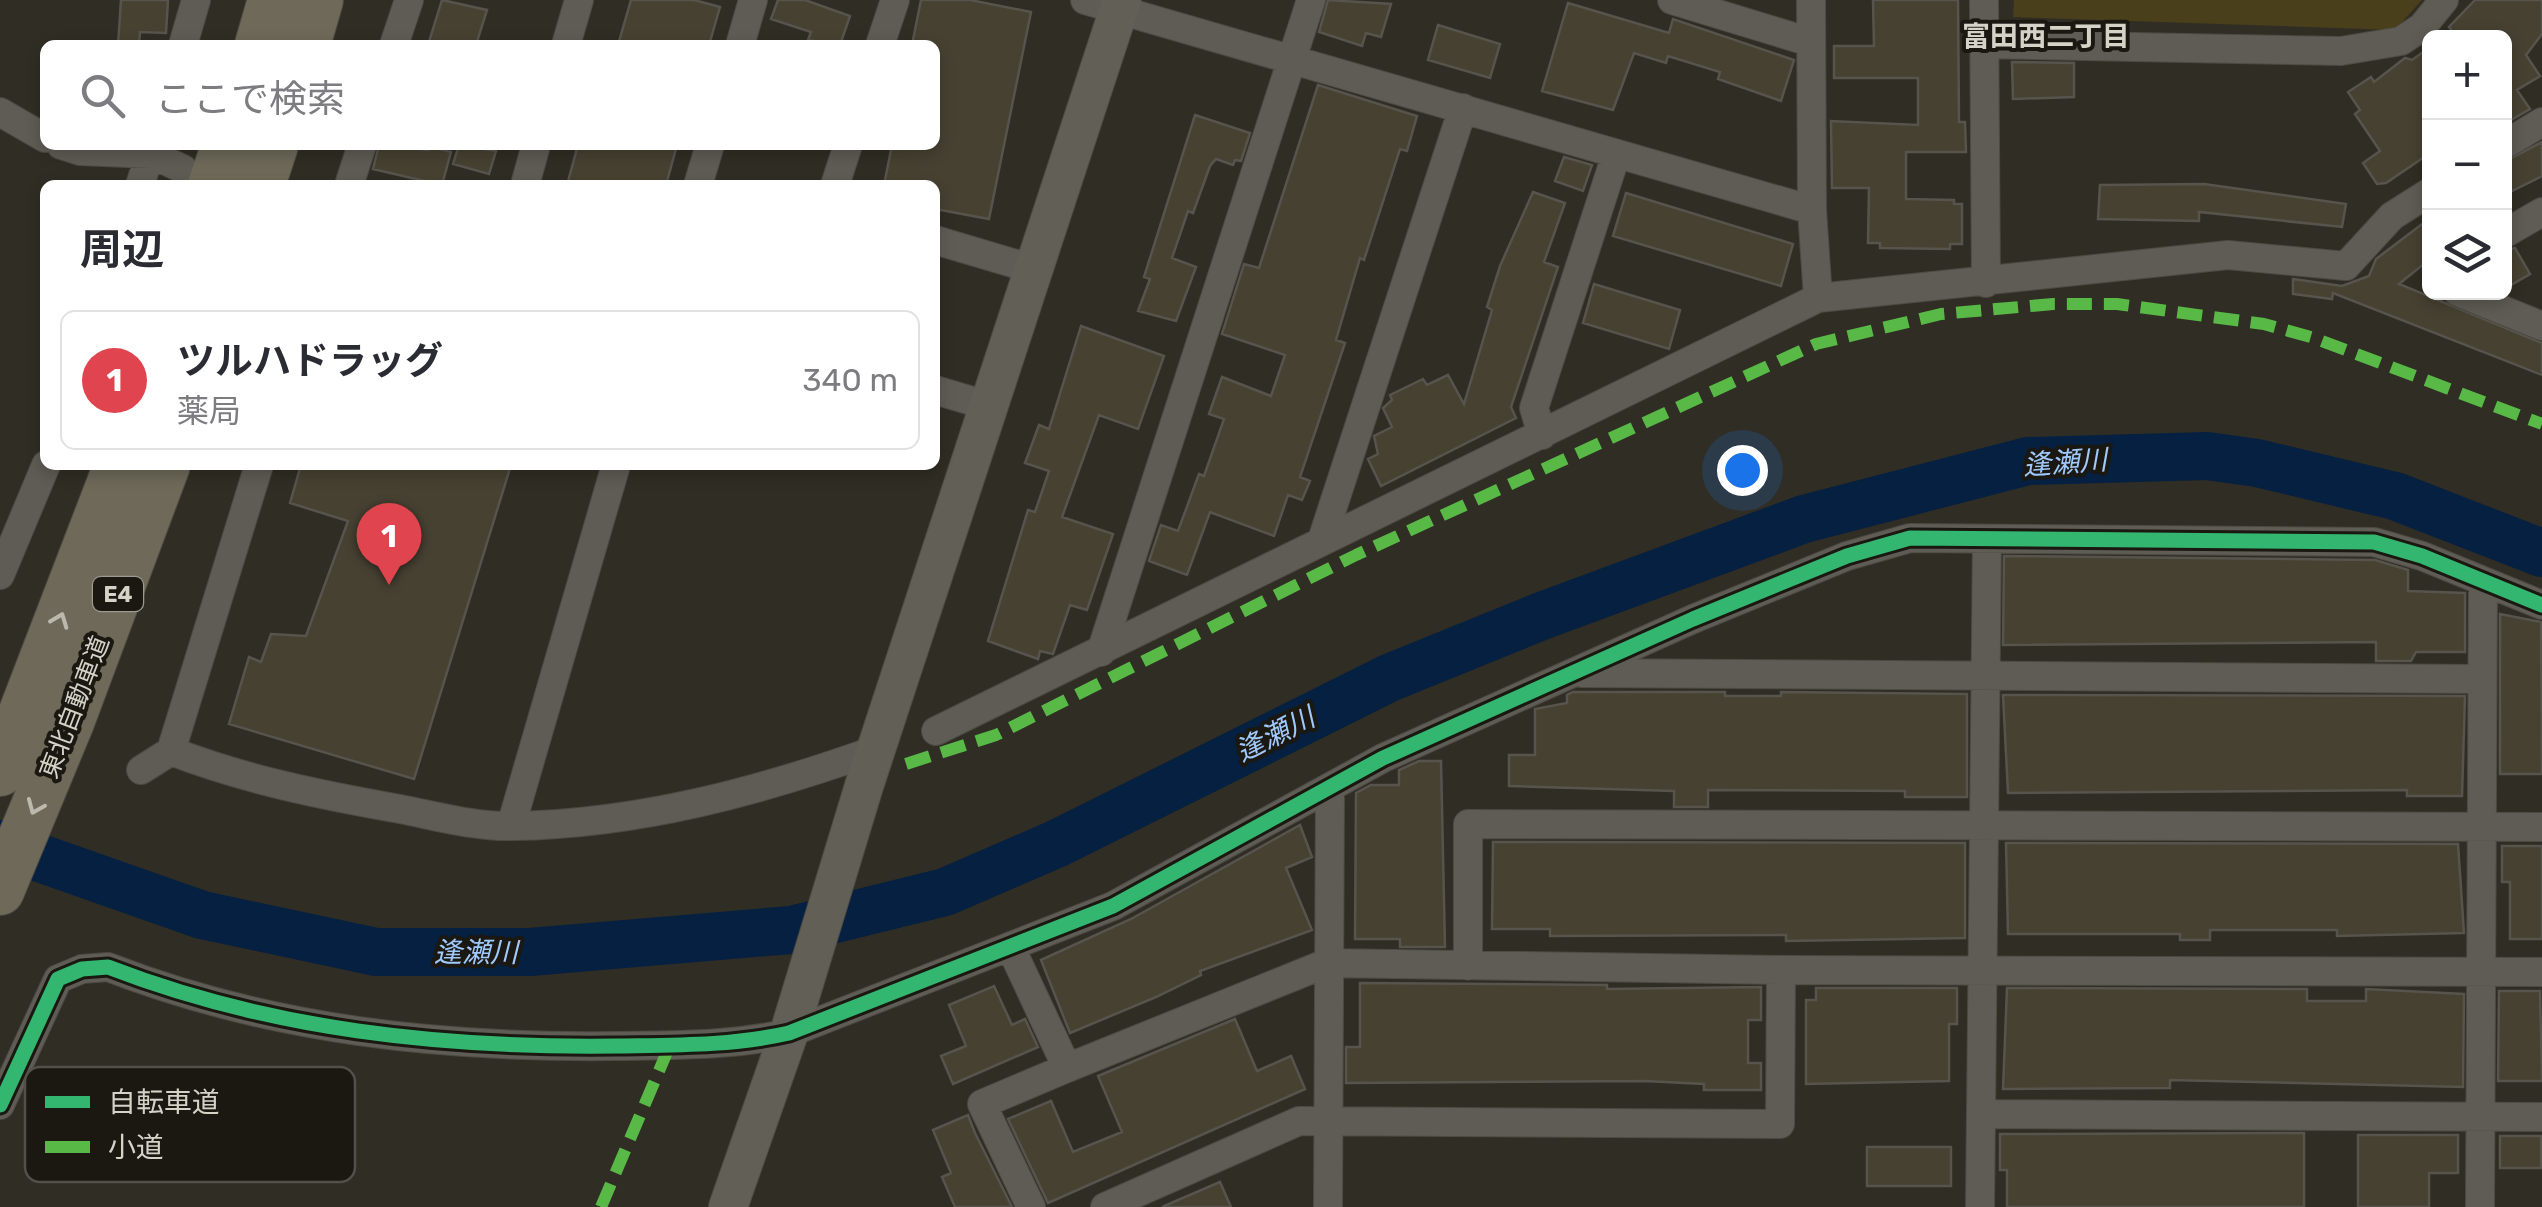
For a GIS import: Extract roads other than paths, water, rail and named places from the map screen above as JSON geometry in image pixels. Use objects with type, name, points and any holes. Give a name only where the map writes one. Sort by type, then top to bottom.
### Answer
[{"type":"highway","points":[[260,40],[272,0]]},
{"type":"highway","points":[[307,40],[319,0]]},
{"type":"highway","points":[[198,177],[222,150]]},
{"type":"highway","points":[[262,180],[272,150]]},
{"type":"highway","name":"東北自動車道","points":[[0,891],[117,470]]},
{"type":"highway","name":"東北自動車道","points":[[0,772],[48,717],[164,470]]},
{"type":"street","points":[[184,40],[196,0]]},
{"type":"street","points":[[396,40],[409,0]]},
{"type":"street","points":[[567,40],[579,0]]},
{"type":"street","points":[[741,40],[753,0]]},
{"type":"street","points":[[882,40],[895,0]]},
{"type":"street","points":[[1101,652],[1311,0]]},
{"type":"street","points":[[1672,0],[1810,42]]},
{"type":"street","points":[[1811,0],[1812,210],[1818,298]]},
{"type":"street","points":[[1984,0],[1986,282]]},
{"type":"street","points":[[1984,44],[2341,51],[2402,41],[2422,28],[2444,0]]},
{"type":"street","points":[[728,1207],[990,406],[1109,4],[1812,210]]},
{"type":"street","points":[[1322,540],[1463,108]]},
{"type":"street","points":[[0,112],[40,135]]},
{"type":"street","points":[[2512,140],[2542,122]]},
{"type":"street","points":[[77,150],[152,150],[198,177]]},
{"type":"street","points":[[142,180],[152,150]]},
{"type":"street","points":[[351,180],[360,150]]},
{"type":"street","points":[[526,180],[535,150]]},
{"type":"street","points":[[700,180],[708,150]]},
{"type":"street","points":[[837,180],[846,150]]},
{"type":"street","points":[[1542,435],[1534,408],[1616,154]]},
{"type":"street","points":[[936,731],[1818,298],[2228,255],[2346,266],[2392,216],[2422,197]]},
{"type":"street","points":[[2512,229],[2542,212]]},
{"type":"street","points":[[940,241],[1033,269]]},
{"type":"street","points":[[2478,300],[2542,326]]},
{"type":"street","points":[[940,391],[990,406]]},
{"type":"street","points":[[0,575],[44,470]]},
{"type":"street","points":[[141,770],[171,750],[257,470]]},
{"type":"street","points":[[511,826],[615,470]]},
{"type":"street","points":[[0,1105],[58,979],[95,968],[108,967],[285,1020],[410,1041],[630,1046],[751,1042],[791,1024],[1011,948],[1112,906],[1330,787],[1570,673],[1847,556],[1910,538],[2374,542],[2542,605]]},
{"type":"street","points":[[1980,1207],[1987,539]]},
{"type":"street","points":[[2480,1207],[2483,581]]},
{"type":"street","points":[[1570,673],[2480,679]]},
{"type":"street","points":[[171,750],[237,776],[298,790],[511,826],[691,806],[782,783],[878,749]]},
{"type":"street","points":[[1328,1207],[1330,787]]},
{"type":"street","points":[[1468,966],[1468,824],[2542,827]]},
{"type":"street","points":[[1011,948],[1067,1068]]},
{"type":"street","points":[[1031,1207],[982,1104],[1327,963],[1782,970],[2542,972]]},
{"type":"street","points":[[1106,1207],[1299,1121],[1780,1124],[1782,970]]},
{"type":"street","points":[[1981,1114],[2542,1117]]},
{"type":"waterway","name":"逢瀬川","points":[[0,844],[202,915],[376,952],[530,952],[791,930],[945,892],[1056,844],[1389,678],[1539,617],[1804,519],[2028,461],[2207,456],[2257,463],[2395,496],[2542,553]]},
{"type":"place","name":"ツルハドラッグ","points":[[389,585]]},
{"type":"district","name":"富田西二丁目","points":[[2046,36]]}]
